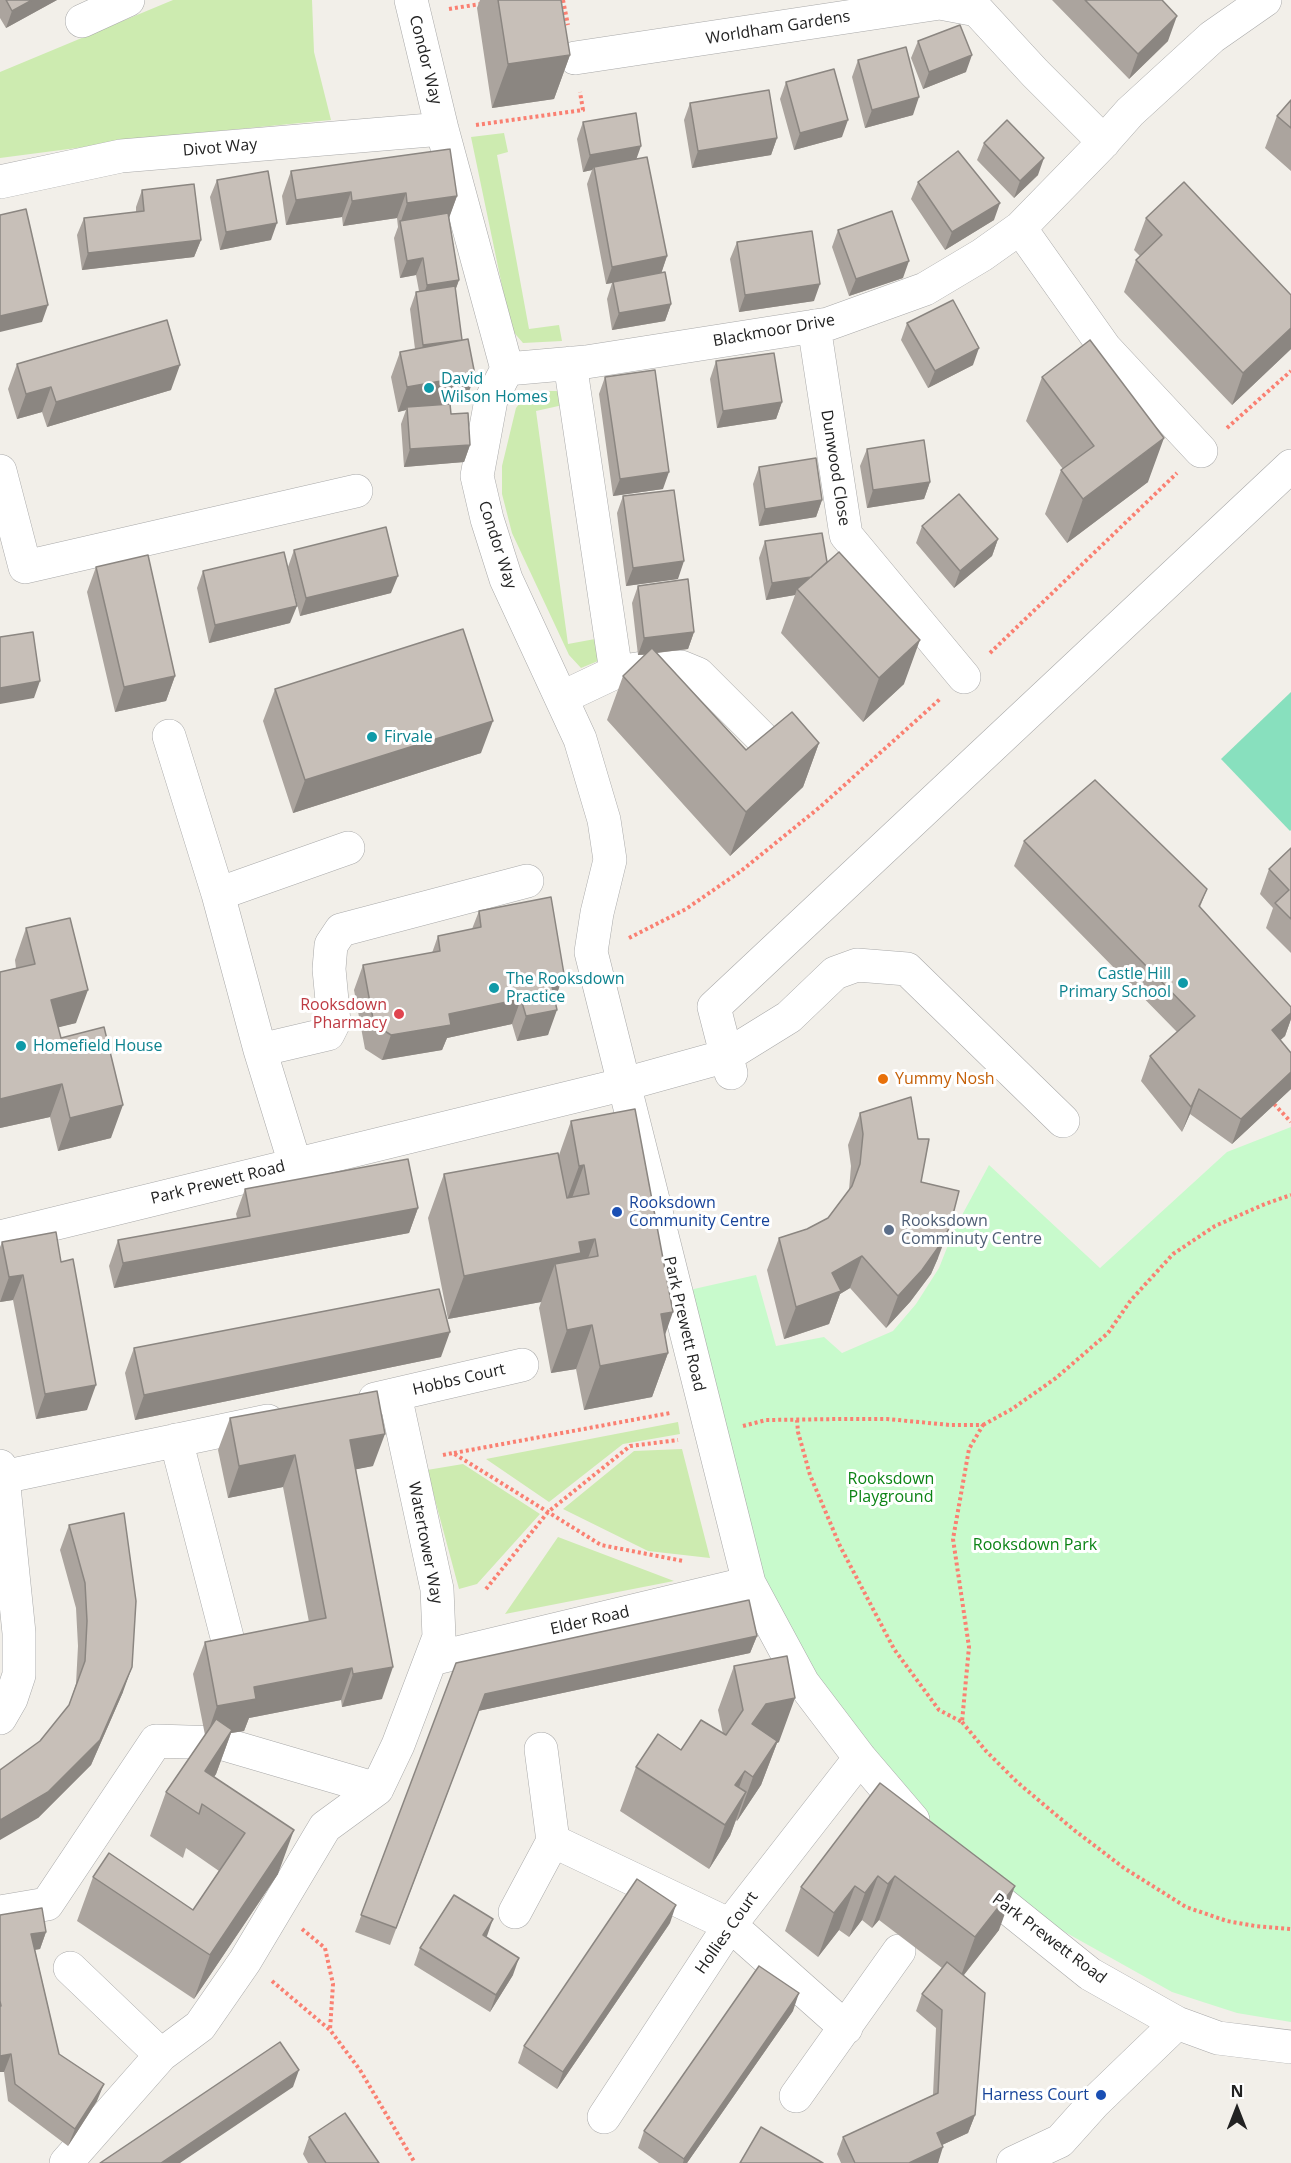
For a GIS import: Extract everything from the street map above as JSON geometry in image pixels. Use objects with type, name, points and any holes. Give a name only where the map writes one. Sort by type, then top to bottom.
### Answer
[{"type":"street","points":[[82,21],[128,0]]},
{"type":"street","name":"Blackmoor Drive","points":[[507,369],[570,363],[828,324],[925,289],[982,255],[1020,228],[1130,112],[1212,37],[1265,0]]},
{"type":"street","name":"Worldham Gardens","points":[[575,58],[940,3],[977,10],[1035,73],[1104,142]]},
{"type":"street","name":"Condor Way","points":[[412,7],[442,129],[507,369],[491,400],[477,476],[487,519],[506,579],[580,739],[606,830],[610,860],[597,913],[591,952],[625,1084]]},
{"type":"street","name":"Divot Way","points":[[0,182],[121,156],[442,129]]},
{"type":"street","points":[[1020,228],[1105,348],[1201,451]]},
{"type":"street","name":"Dunwood Close","points":[[814,326],[846,535],[964,676]]},
{"type":"street","points":[[570,363],[616,672]]},
{"type":"street","points":[[729,1064],[714,1007],[1291,466]]},
{"type":"street","points":[[0,471],[25,567],[356,491]]},
{"type":"street","points":[[561,698],[616,672],[649,667],[681,667],[698,674],[773,749]]},
{"type":"street","points":[[169,736],[218,894],[260,1050],[295,1164]]},
{"type":"street","points":[[218,894],[348,848]]},
{"type":"street","points":[[260,1050],[328,1034],[334,1022],[329,969],[331,945],[341,930],[527,881]]},
{"type":"street","points":[[625,1084],[729,1064],[789,1017],[835,973],[857,965],[908,969],[1063,1121]]},
{"type":"street","name":"Park Prewett Road","points":[[0,1238],[625,1084],[748,1583],[803,1683],[860,1758],[940,1849],[983,1890],[1090,1974],[1177,2023],[1218,2038],[1291,2048]]},
{"type":"street","name":"Hobbs Court","points":[[349,1405],[522,1365]]},
{"type":"street","name":"Watertower Way","points":[[66,2163],[161,2055],[200,2026],[244,1961],[326,1827],[377,1789],[398,1745],[440,1637],[437,1589],[395,1395]]},
{"type":"street","points":[[0,1718],[11,1699],[19,1675],[19,1633],[1,1472],[292,1417]]},
{"type":"street","points":[[176,1440],[227,1637]]},
{"type":"street","name":"Elder Road","points":[[432,1659],[748,1583]]},
{"type":"street","points":[[0,1912],[47,1904],[156,1741],[220,1743],[377,1789]]},
{"type":"street","points":[[515,1912],[553,1841],[541,1749]]},
{"type":"street","name":"Hollies Court","points":[[604,2117],[730,1925],[860,1758]]},
{"type":"street","points":[[553,1841],[730,1925],[846,2028]]},
{"type":"street","points":[[796,2096],[899,1951]]},
{"type":"street","points":[[70,1968],[161,2055]]},
{"type":"street","points":[[1013,2163],[1060,2141],[1095,2102],[1177,2023]]},
{"type":"path","points":[[412,7],[484,4]]},
{"type":"path","points":[[442,129],[583,111],[575,58]]},
{"type":"path","points":[[1274,1104],[1291,1122]]},
{"type":"path","points":[[486,1589],[548,1512],[630,1446],[710,1434],[766,1420],[887,1419],[950,1425],[983,1425],[1012,1409],[1056,1378],[1108,1333],[1131,1300],[1173,1254],[1215,1226],[1291,1195]]},
{"type":"path","points":[[410,1461],[677,1412]]},
{"type":"path","points":[[797,1420],[810,1475],[840,1546],[894,1649],[939,1710],[962,1722],[986,1751],[1017,1782],[1074,1830],[1133,1874],[1186,1907],[1227,1921],[1291,1929]]},
{"type":"path","points":[[962,1722],[969,1647],[953,1539],[969,1449],[983,1425]]},
{"type":"path","points":[[453,1453],[601,1545],[687,1562]]},
{"type":"path","points":[[276,1908],[325,1948],[333,1984],[330,2030]]},
{"type":"path","points":[[244,1961],[286,1991],[330,2030],[360,2070],[415,2163]]},
{"type":"green space","points":[[173,0],[312,0],[314,52],[331,120],[168,136],[0,158],[0,72]]},
{"type":"green space","points":[[504,133],[508,152],[497,155],[529,329],[559,325],[562,341],[523,343],[511,329],[471,137]]},
{"type":"green space","points":[[540,391],[558,391],[563,405],[536,411],[568,644],[595,639],[598,661],[581,668],[569,655],[512,533],[502,494],[502,466],[516,408],[523,399]]},
{"type":"green space","points":[[1291,692],[1291,830],[1290,831],[1221,759]]},
{"type":"green space","name":"Rooksdown Park","points":[[1291,1127],[1291,2022],[1237,2013],[1172,1992],[1047,1922],[959,1853],[870,1751],[824,1687],[755,1579],[685,1291],[756,1275],[776,1346],[824,1337],[842,1353],[893,1331],[916,1304],[939,1268],[954,1230],[989,1165],[1100,1268],[1227,1152]]},
{"type":"green space","points":[[678,1422],[680,1434],[623,1444],[549,1502],[486,1459]]},
{"type":"green space","points":[[682,1449],[710,1558],[648,1551],[563,1509],[634,1451]]},
{"type":"green space","points":[[463,1464],[540,1514],[477,1584],[459,1589],[427,1470]]},
{"type":"green space","points":[[558,1537],[674,1581],[505,1614]]},
{"type":"building","points":[[6,0],[32,0],[12,11]]},
{"type":"building","points":[[498,0],[561,0],[570,55],[508,64]]},
{"type":"building","points":[[1085,0],[1162,0],[1177,16],[1138,54]]},
{"type":"building","points":[[960,25],[972,55],[929,72],[918,41]]},
{"type":"building","points":[[906,47],[919,97],[872,110],[858,60]]},
{"type":"building","points":[[834,69],[848,120],[800,133],[786,82]]},
{"type":"building","points":[[769,90],[777,138],[698,151],[690,103]]},
{"type":"building","points":[[1291,100],[1291,128],[1277,116]]},
{"type":"building","points":[[636,113],[641,146],[590,155],[583,122]]},
{"type":"building","points":[[1007,120],[1044,158],[1020,181],[984,143]]},
{"type":"building","points":[[450,149],[457,196],[407,203],[406,193],[352,201],[351,192],[296,200],[291,171]]},
{"type":"building","points":[[958,151],[1000,203],[952,232],[918,182]]},
{"type":"building","points":[[647,157],[667,256],[612,267],[594,167]]},
{"type":"building","points":[[268,171],[277,223],[226,232],[217,180]]},
{"type":"building","points":[[1184,182],[1291,295],[1291,328],[1243,373],[1136,260],[1162,235],[1146,218]]},
{"type":"building","points":[[194,184],[201,240],[88,253],[84,218],[144,211],[142,190]]},
{"type":"building","points":[[26,209],[48,305],[0,316],[0,215]]},
{"type":"building","points":[[892,211],[909,261],[856,279],[838,230]]},
{"type":"building","points":[[448,213],[459,280],[427,285],[423,258],[407,261],[400,221]]},
{"type":"building","points":[[812,231],[820,284],[745,295],[737,242]]},
{"type":"building","points":[[665,272],[671,304],[619,313],[613,282]]},
{"type":"building","points":[[455,286],[462,340],[423,345],[416,292]]},
{"type":"building","points":[[953,300],[979,348],[935,371],[907,323]]},
{"type":"building","points":[[167,320],[180,365],[56,402],[51,387],[26,394],[17,364]]},
{"type":"building","points":[[468,339],[475,375],[407,387],[400,352]]},
{"type":"building","points":[[1090,340],[1164,438],[1083,499],[1061,470],[1094,446],[1042,377]]},
{"type":"building","points":[[774,353],[782,402],[723,411],[716,361]]},
{"type":"building","points":[[655,370],[669,472],[620,479],[605,377]]},
{"type":"building","points":[[450,404],[451,414],[468,413],[470,445],[410,449],[407,407]]},
{"type":"building","points":[[924,440],[930,482],[873,490],[867,449]]},
{"type":"building","points":[[816,458],[822,500],[765,509],[759,467]]},
{"type":"building","points":[[674,490],[684,561],[633,568],[623,496]]},
{"type":"building","points":[[959,494],[998,539],[960,571],[922,526]]},
{"type":"building","points":[[386,527],[398,576],[306,598],[294,550]]},
{"type":"building","points":[[822,533],[827,562],[811,577],[772,583],[765,541]]},
{"type":"building","points":[[284,552],[297,606],[215,625],[203,571]]},
{"type":"building","points":[[839,552],[920,640],[879,678],[797,589]]},
{"type":"building","points":[[148,555],[175,676],[124,687],[96,567]]},
{"type":"building","points":[[688,579],[694,632],[644,638],[638,586]]},
{"type":"building","name":"Firvale","points":[[463,629],[493,721],[305,780],[275,689]]},
{"type":"building","points":[[33,632],[40,681],[0,688],[0,637]]},
{"type":"building","points":[[652,648],[746,750],[792,712],[819,743],[746,812],[623,676]]},
{"type":"building","name":"Castle Hill Primary School","points":[[1095,780],[1207,889],[1199,906],[1291,1007],[1291,1013],[1272,1030],[1291,1053],[1291,1072],[1241,1119],[1199,1089],[1191,1107],[1150,1056],[1195,1016],[1024,841]]},
{"type":"building","points":[[1291,848],[1291,919],[1275,903],[1289,890],[1269,869]]},
{"type":"building","points":[[551,897],[564,974],[550,977],[557,1010],[526,1016],[521,999],[449,1014],[451,1025],[391,1035],[374,1024],[363,965],[440,951],[438,936],[481,927],[479,911]]},
{"type":"building","points":[[70,918],[88,990],[51,1000],[61,1038],[104,1027],[123,1105],[70,1118],[62,1084],[0,1099],[0,972],[35,964],[26,928]]},
{"type":"building","name":"Rooksdown Comminuty Centre","points":[[911,1097],[918,1139],[929,1139],[921,1182],[959,1191],[950,1226],[942,1242],[922,1270],[898,1296],[862,1256],[832,1273],[841,1291],[796,1307],[779,1238],[807,1229],[828,1218],[852,1186],[860,1164],[863,1134],[860,1113]]},
{"type":"building","points":[[635,1109],[673,1312],[661,1314],[668,1353],[600,1366],[592,1325],[567,1330],[555,1264],[598,1256],[595,1239],[579,1242],[581,1253],[464,1276],[444,1174],[558,1153],[567,1198],[589,1194],[584,1165],[579,1166],[571,1121]]},
{"type":"building","points":[[408,1159],[418,1208],[123,1263],[118,1240],[250,1216],[245,1189]]},
{"type":"building","points":[[56,1232],[61,1262],[73,1259],[96,1385],[45,1394],[23,1275],[9,1277],[2,1242]]},
{"type":"building","points":[[439,1289],[450,1332],[144,1395],[134,1348]]},
{"type":"building","points":[[377,1391],[385,1434],[350,1440],[393,1667],[353,1674],[352,1668],[254,1687],[256,1699],[217,1706],[205,1642],[326,1618],[295,1455],[239,1466],[230,1418]]},
{"type":"building","points":[[124,1513],[136,1601],[132,1667],[100,1740],[48,1792],[0,1820],[0,1770],[40,1741],[69,1705],[85,1661],[87,1621],[85,1583],[69,1525]]},
{"type":"building","points":[[749,1600],[757,1636],[485,1694],[396,1928],[361,1915],[456,1663]]},
{"type":"building","points":[[787,1656],[795,1698],[766,1704],[752,1724],[777,1741],[753,1777],[745,1771],[735,1785],[746,1792],[725,1825],[636,1767],[658,1734],[681,1750],[701,1720],[726,1735],[743,1710],[734,1666]]},
{"type":"building","points":[[216,1719],[232,1730],[205,1771],[294,1830],[210,1955],[93,1877],[109,1853],[193,1910],[245,1833],[202,1804],[199,1814],[166,1792]]},
{"type":"building","points":[[880,1783],[1015,1886],[975,1937],[895,1876],[888,1884],[878,1876],[865,1893],[855,1886],[834,1913],[801,1887]]},
{"type":"building","points":[[637,1879],[676,1905],[563,2072],[524,2046]]},
{"type":"building","points":[[454,1895],[493,1919],[483,1935],[519,1958],[496,1995],[420,1948]]},
{"type":"building","points":[[42,1908],[46,1932],[31,1934],[59,2054],[104,2084],[75,2129],[15,2084],[11,2054],[0,2056],[0,1915]]},
{"type":"building","points":[[947,1962],[985,1993],[975,2115],[937,2133],[943,2147],[909,2163],[855,2163],[843,2137],[938,2093],[942,2010],[922,1994]]},
{"type":"building","points":[[759,1966],[799,1993],[684,2159],[644,2131]]},
{"type":"building","points":[[280,2042],[299,2070],[161,2163],[100,2163]]},
{"type":"building","points":[[345,2113],[379,2163],[326,2163],[309,2137]]},
{"type":"building","points":[[761,2127],[823,2163],[740,2163]]},
{"type":"place","name":"David Wilson Homes","points":[[429,388]]},
{"type":"place","name":"Firvale","points":[[372,737]]},
{"type":"place","name":"Castle Hill Primary School","points":[[1183,983]]},
{"type":"place","name":"The Rooksdown Practice","points":[[494,988]]},
{"type":"place","name":"Rooksdown Pharmacy","points":[[399,1014]]},
{"type":"place","name":"Homefield House","points":[[21,1046]]},
{"type":"place","name":"Yummy Nosh","points":[[883,1079]]},
{"type":"place","name":"Rooksdown Community Centre","points":[[617,1212]]},
{"type":"place","name":"Rooksdown Comminuty Centre","points":[[889,1230]]},
{"type":"place","name":"Harness Court","points":[[1101,2095]]},
{"type":"park label","name":"Rooksdown Playground","points":[[891,1488]]}]
